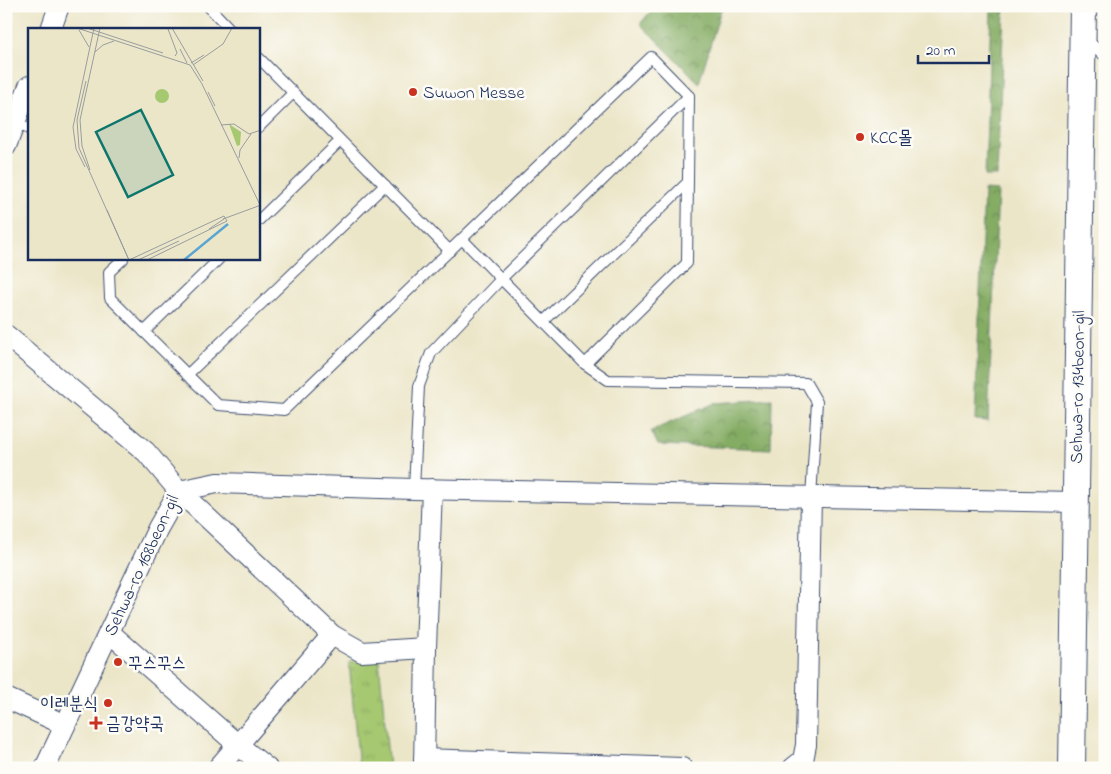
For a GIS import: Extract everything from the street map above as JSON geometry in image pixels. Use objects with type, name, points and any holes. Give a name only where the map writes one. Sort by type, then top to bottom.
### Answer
[{"type":"street","points":[[50,28],[59,6]]},
{"type":"street","name":"Sehwa-ro 134beon-gil","points":[[1072,768],[1083,6]]},
{"type":"street","points":[[6,146],[22,126],[28,92]]},
{"type":"street","name":"Sehwa-ro 168beon-gil","points":[[6,335],[146,452],[179,491],[158,528],[45,768]]},
{"type":"street","points":[[179,491],[217,483],[1076,502]]},
{"type":"street","points":[[423,489],[426,648],[424,764],[682,768]]},
{"type":"street","points":[[179,491],[332,635],[362,652],[426,648]]},
{"type":"street","points":[[793,768],[803,760],[806,745],[811,497]]},
{"type":"street","points":[[109,632],[267,768]]},
{"type":"street","points":[[218,768],[332,635]]},
{"type":"street","points":[[6,698],[64,725]]},
{"type":"lane","points":[[208,6],[229,28]]},
{"type":"lane","points":[[1082,36],[1105,56]]},
{"type":"lane","points":[[122,260],[109,272],[110,298],[218,405],[284,410],[651,57],[689,96],[687,263],[586,364]]},
{"type":"lane","points":[[260,59],[450,251]]},
{"type":"lane","points":[[260,125],[293,93]]},
{"type":"lane","points":[[423,489],[419,386],[432,354],[501,279],[689,96]]},
{"type":"lane","points":[[260,219],[340,141]]},
{"type":"lane","points":[[544,322],[688,182]]},
{"type":"lane","points":[[188,375],[385,185]]},
{"type":"lane","points":[[462,239],[586,364],[608,380],[806,383],[817,402],[811,497]]},
{"type":"lane","points":[[144,332],[218,260]]},
{"type":"green space","points":[[655,6],[722,6],[699,83],[640,24]]},
{"type":"green space","points":[[991,10],[1004,10],[997,176],[985,176]]},
{"type":"green space","points":[[984,190],[998,191],[988,421],[975,420]]},
{"type":"green space","points":[[772,399],[771,449],[658,445],[651,431],[715,403]]},
{"type":"green space","points":[[379,659],[389,768],[359,768],[349,662]]},
{"type":"place","name":"Suwon Messe","points":[[413,92]]},
{"type":"place","name":"KCC몰","points":[[860,137]]},
{"type":"place","name":"꾸스꾸스","points":[[118,662]]},
{"type":"place","name":"이레분식","points":[[108,703]]},
{"type":"place","name":"금강약국","points":[[96,723]]}]
